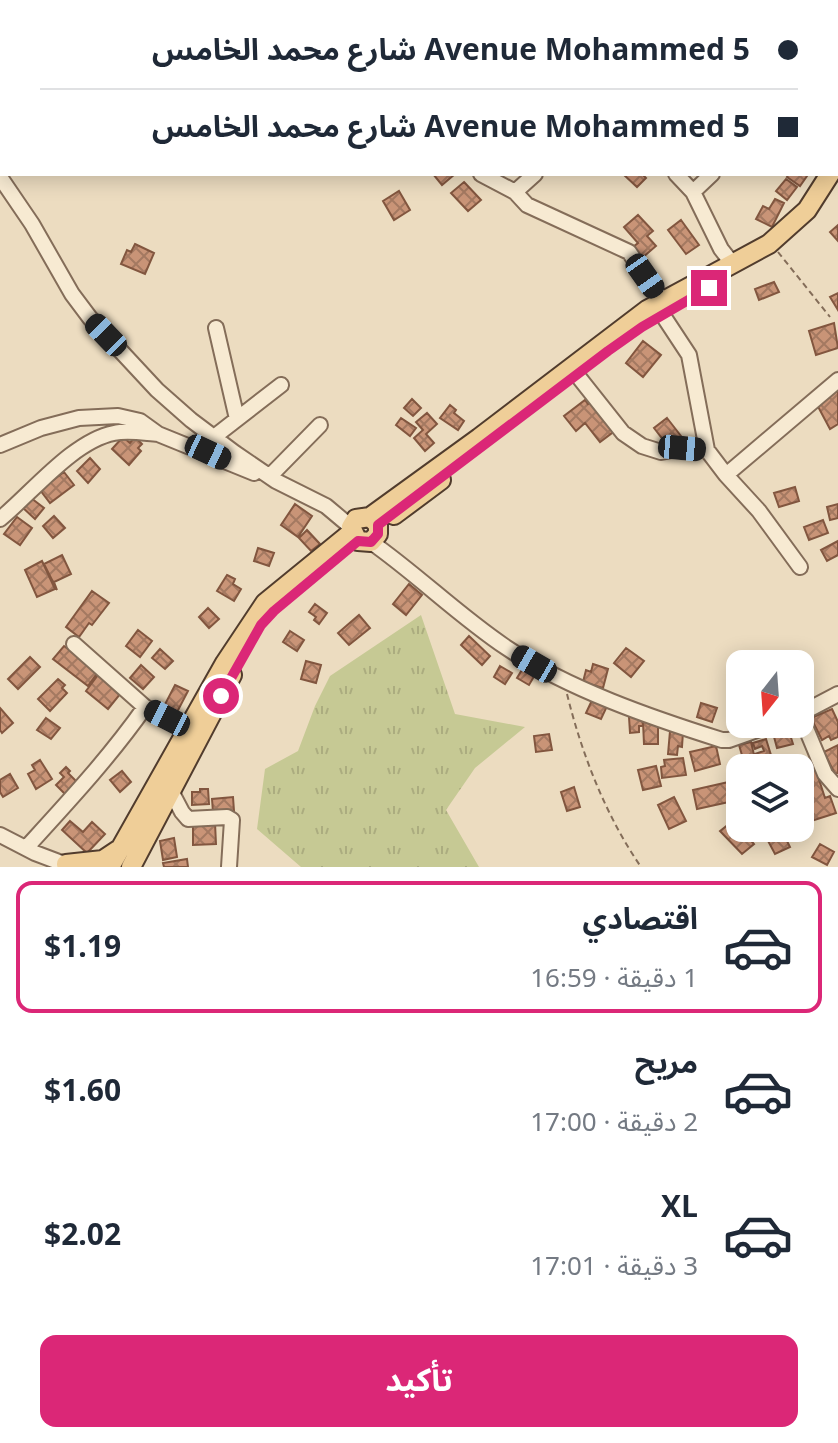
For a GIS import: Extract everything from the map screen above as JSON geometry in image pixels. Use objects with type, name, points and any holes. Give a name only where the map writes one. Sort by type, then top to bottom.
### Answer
[{"type":"main road","points":[[110,867],[188,729],[265,603],[662,307],[769,244],[795,223],[817,197],[829,176]]},
{"type":"main road","points":[[131,867],[232,675],[261,625],[274,611],[365,529],[577,375],[662,307],[777,251],[811,221],[838,181]]},
{"type":"main road","points":[[63,866],[103,860],[121,848]]},
{"type":"street","points":[[485,176],[515,192],[527,205],[629,252],[689,355],[707,450],[759,511],[800,567]]},
{"type":"street","points":[[515,192],[533,176]]},
{"type":"street","points":[[678,176],[693,192],[721,249],[732,263]]},
{"type":"street","points":[[693,192],[710,176]]},
{"type":"street","points":[[0,177],[90,318],[157,390],[214,437],[273,479]]},
{"type":"street","points":[[216,328],[237,419]]},
{"type":"street","points":[[577,375],[623,433],[642,446],[661,452],[682,448],[707,450]]},
{"type":"street","points":[[726,475],[838,380]]},
{"type":"street","points":[[214,437],[281,385]]},
{"type":"street","points":[[0,445],[41,428],[93,416],[135,419],[158,434]]},
{"type":"street","points":[[273,479],[320,425]]},
{"type":"street","points":[[0,519],[73,454],[93,441],[116,432],[158,434],[273,479],[365,529],[454,610],[508,649],[563,678],[632,709],[722,740],[735,738]]},
{"type":"street","points":[[74,644],[145,707],[188,729]]},
{"type":"street","points":[[838,694],[800,714],[825,774],[838,789]]},
{"type":"street","points":[[30,851],[114,751],[145,707]]},
{"type":"street","points":[[171,791],[188,819],[227,817],[232,820],[229,867]]},
{"type":"street","points":[[0,835],[63,866]]},
{"type":"path","points":[[777,251],[830,317]]},
{"type":"path","points":[[563,678],[571,712],[605,806],[618,833],[641,867]]},
{"type":"green space","points":[[421,615],[455,714],[525,727],[475,768],[446,810],[479,867],[301,867],[257,829],[265,769],[298,751],[330,676]]},
{"type":"building","points":[[435,176],[453,176],[442,185]]},
{"type":"building","points":[[625,176],[644,176],[646,178],[637,187]]},
{"type":"building","points":[[788,176],[807,176],[800,186]]},
{"type":"building","points":[[786,179],[797,187],[787,200],[776,191]]},
{"type":"building","points":[[464,182],[481,200],[468,211],[451,193]]},
{"type":"building","points":[[399,191],[410,210],[394,220],[383,201]]},
{"type":"building","points":[[775,199],[784,203],[772,227],[756,219],[763,206],[769,209]]},
{"type":"building","points":[[638,215],[653,231],[647,236],[656,246],[642,258],[633,247],[638,243],[624,227]]},
{"type":"building","points":[[681,220],[699,245],[686,254],[668,230]]},
{"type":"building","points":[[838,225],[838,241],[830,232]]},
{"type":"building","points":[[135,244],[154,253],[145,274],[121,264],[127,250],[131,252]]},
{"type":"building","points":[[774,282],[779,292],[759,300],[755,289]]},
{"type":"building","points":[[838,293],[838,310],[830,297]]},
{"type":"building","points":[[834,323],[838,348],[816,355],[809,331]]},
{"type":"building","points":[[643,341],[661,355],[643,377],[626,363]]},
{"type":"building","points":[[838,389],[838,424],[830,429],[815,401]]},
{"type":"building","points":[[412,399],[421,408],[413,416],[404,408]]},
{"type":"building","points":[[585,400],[588,404],[592,401],[616,430],[600,442],[585,423],[576,431],[564,416]]},
{"type":"building","points":[[450,405],[464,421],[458,430],[440,418]]},
{"type":"building","points":[[427,413],[437,424],[426,434],[434,443],[425,451],[414,438],[423,430],[416,422]]},
{"type":"building","points":[[401,418],[416,428],[410,436],[396,425]]},
{"type":"building","points":[[667,418],[681,436],[668,446],[654,428]]},
{"type":"building","points":[[123,437],[130,443],[135,437],[142,444],[138,448],[141,451],[129,465],[112,449]]},
{"type":"building","points":[[90,458],[100,469],[88,483],[77,471]]},
{"type":"building","points":[[64,472],[74,485],[50,503],[40,490]]},
{"type":"building","points":[[795,487],[799,501],[779,507],[774,493]]},
{"type":"building","points":[[31,498],[44,508],[35,519],[23,508]]},
{"type":"building","points":[[295,504],[312,516],[298,537],[281,525]]},
{"type":"building","points":[[838,504],[838,518],[830,520],[827,507]]},
{"type":"building","points":[[54,516],[65,528],[53,538],[43,526]]},
{"type":"building","points":[[17,517],[32,528],[20,545],[4,534]]},
{"type":"building","points":[[823,520],[828,533],[809,540],[804,527]]},
{"type":"building","points":[[307,530],[320,544],[311,551],[299,538]]},
{"type":"building","points":[[838,541],[838,555],[827,561],[821,550]]},
{"type":"building","points":[[258,548],[274,553],[269,566],[254,561]]},
{"type":"building","points":[[62,555],[71,574],[54,582],[57,590],[44,564]]},
{"type":"building","points":[[42,561],[55,589],[37,597],[25,570]]},
{"type":"building","points":[[227,575],[235,579],[233,584],[241,589],[234,601],[217,591]]},
{"type":"building","points":[[409,584],[422,595],[406,615],[393,604]]},
{"type":"building","points":[[92,591],[109,603],[79,637],[66,627]]},
{"type":"building","points":[[315,604],[327,613],[319,624],[309,612]]},
{"type":"building","points":[[208,608],[219,619],[209,628],[199,617]]},
{"type":"building","points":[[359,615],[370,628],[349,645],[338,633]]},
{"type":"building","points":[[138,630],[152,641],[140,657],[126,646]]},
{"type":"building","points":[[290,631],[304,640],[297,651],[283,642]]},
{"type":"building","points":[[469,636],[490,656],[482,665],[461,645]]},
{"type":"building","points":[[64,646],[98,672],[88,686],[53,659]]},
{"type":"building","points":[[626,648],[644,661],[631,677],[614,663]]},
{"type":"building","points":[[160,649],[173,661],[165,669],[152,658]]},
{"type":"building","points":[[30,657],[40,667],[18,689],[8,679]]},
{"type":"building","points":[[306,661],[321,665],[316,683],[301,679]]},
{"type":"building","points":[[593,664],[608,669],[603,688],[583,682],[586,670],[591,672]]},
{"type":"building","points":[[141,665],[154,677],[143,689],[130,678]]},
{"type":"building","points":[[525,665],[536,673],[529,685],[517,678]]},
{"type":"building","points":[[500,666],[512,673],[505,684],[494,677]]},
{"type":"building","points":[[98,675],[121,693],[108,709],[86,691]]},
{"type":"building","points":[[58,679],[65,685],[62,688],[67,693],[50,711],[38,699]]},
{"type":"building","points":[[175,685],[188,691],[174,718],[161,712]]},
{"type":"building","points":[[593,698],[608,704],[601,719],[586,713]]},
{"type":"building","points":[[701,703],[717,708],[712,722],[697,717]]},
{"type":"building","points":[[0,708],[13,723],[2,733],[0,730]]},
{"type":"building","points":[[832,709],[838,722],[838,737],[831,740],[829,736],[822,740],[814,717]]},
{"type":"building","points":[[642,716],[643,726],[639,726],[639,732],[630,733],[629,717]]},
{"type":"building","points":[[46,718],[60,728],[51,739],[37,730]]},
{"type":"building","points":[[643,722],[658,722],[658,744],[644,744]]},
{"type":"building","points":[[670,731],[683,732],[682,747],[678,746],[677,755],[668,754]]},
{"type":"building","points":[[549,734],[552,750],[536,752],[534,736]]},
{"type":"building","points":[[774,738],[791,738],[793,744],[777,748]]},
{"type":"building","points":[[766,739],[771,754],[755,754],[764,751],[762,746],[755,749],[753,743]]},
{"type":"building","points":[[751,742],[754,754],[742,754],[739,745]]},
{"type":"building","points":[[838,745],[838,773],[835,774],[824,752]]},
{"type":"building","points":[[716,746],[720,764],[695,771],[690,752]]},
{"type":"building","points":[[683,758],[686,775],[662,778],[664,760]]},
{"type":"building","points":[[40,760],[52,779],[36,789],[28,774],[35,770],[32,765]]},
{"type":"building","points":[[814,764],[825,798],[830,796],[836,813],[814,820]]},
{"type":"building","points":[[656,766],[661,786],[643,790],[638,770]]},
{"type":"building","points":[[66,767],[78,783],[66,795],[56,785],[64,777],[60,773]]},
{"type":"building","points":[[122,771],[131,782],[120,792],[110,780]]},
{"type":"building","points":[[10,774],[18,788],[3,797],[0,780]]},
{"type":"building","points":[[726,783],[726,803],[697,809],[693,790]]},
{"type":"building","points":[[574,787],[580,807],[567,811],[561,792]]},
{"type":"building","points":[[200,789],[208,789],[209,804],[192,805],[192,792],[200,792]]},
{"type":"building","points":[[233,797],[234,811],[213,812],[212,799]]},
{"type":"building","points":[[674,797],[686,821],[669,829],[658,805]]},
{"type":"building","points":[[70,821],[83,832],[92,822],[105,834],[87,853],[62,830]]},
{"type":"building","points":[[215,823],[216,844],[193,845],[193,824]]},
{"type":"building","points":[[174,838],[177,857],[163,860],[160,841]]},
{"type":"building","points":[[731,842],[752,842],[754,844],[742,854]]},
{"type":"building","points":[[769,842],[788,842],[790,847],[775,854]]},
{"type":"building","points":[[820,844],[834,852],[827,865],[812,857]]},
{"type":"building","points":[[187,859],[188,867],[164,867],[163,863]]},
{"type":"route","points":[[221,696],[249,643],[274,611],[358,541],[371,542],[378,534],[378,525],[419,497],[608,351],[662,314],[709,288]]}]
